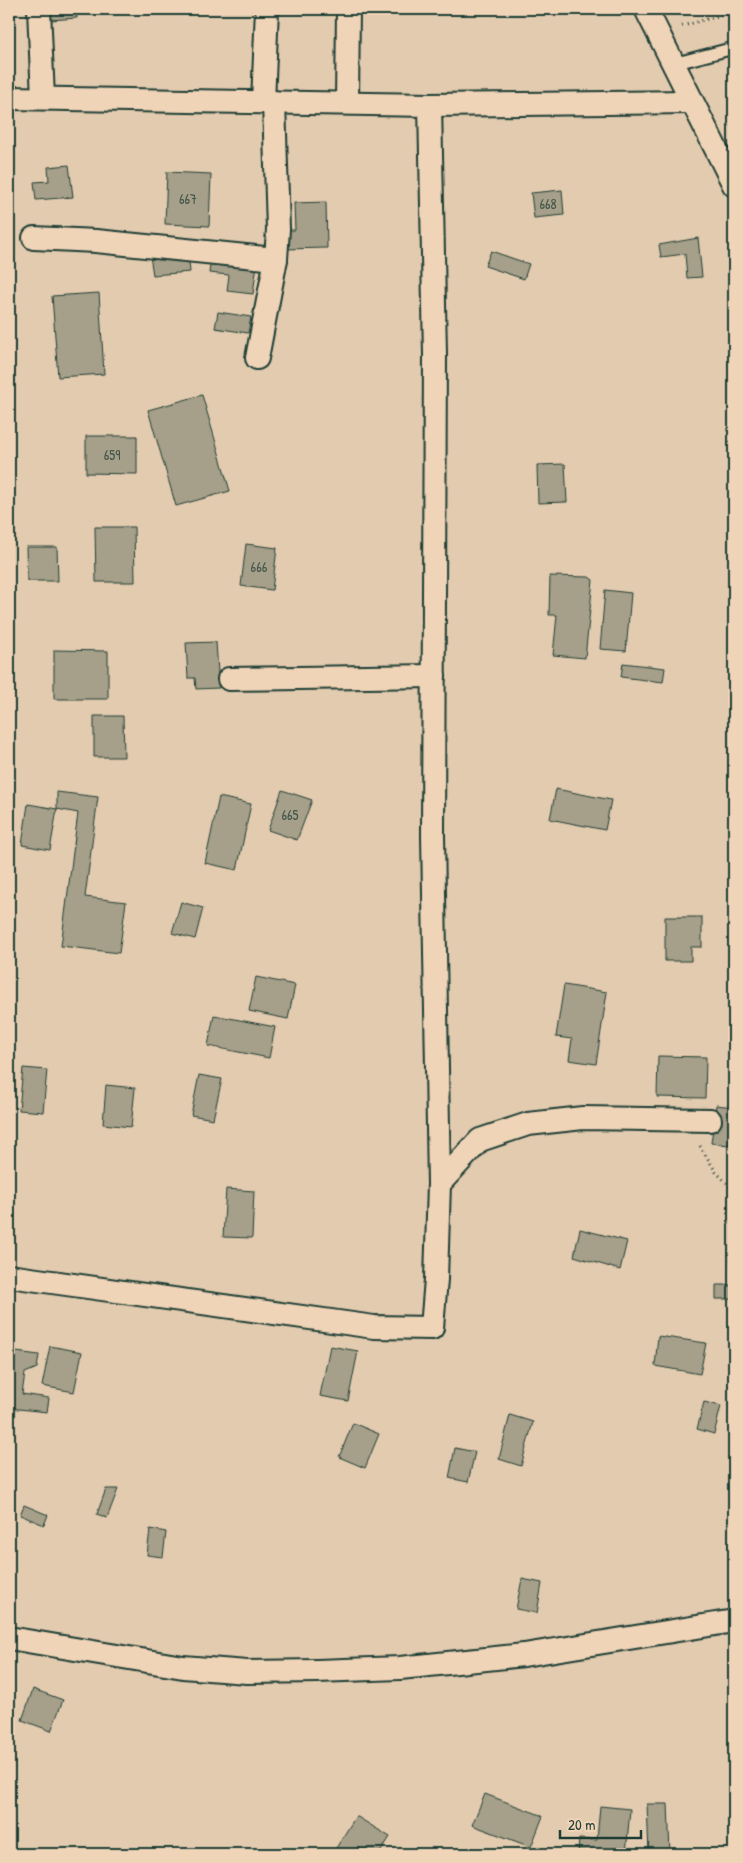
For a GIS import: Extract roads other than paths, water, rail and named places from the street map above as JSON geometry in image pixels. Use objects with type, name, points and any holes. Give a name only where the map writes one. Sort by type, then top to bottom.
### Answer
[{"type":"street","points":[[40,9],[43,98]]},
{"type":"street","points":[[257,358],[276,259],[278,229],[268,102],[267,9]]},
{"type":"street","points":[[348,9],[348,103]]},
{"type":"street","points":[[646,9],[734,185]]},
{"type":"street","points":[[9,98],[430,105],[692,102]]},
{"type":"street","points":[[9,1276],[374,1327],[432,1328],[436,1279],[439,1184],[433,836],[435,354],[430,105]]},
{"type":"street","points":[[34,238],[96,241],[276,259]]},
{"type":"street","points":[[229,679],[434,676]]},
{"type":"street","points":[[439,1184],[480,1140],[528,1124],[583,1118],[710,1120]]},
{"type":"street","points":[[9,1638],[183,1667],[247,1672],[308,1671],[400,1668],[524,1655],[734,1621]]},
{"type":"lane","points":[[673,64],[734,48]]}]
